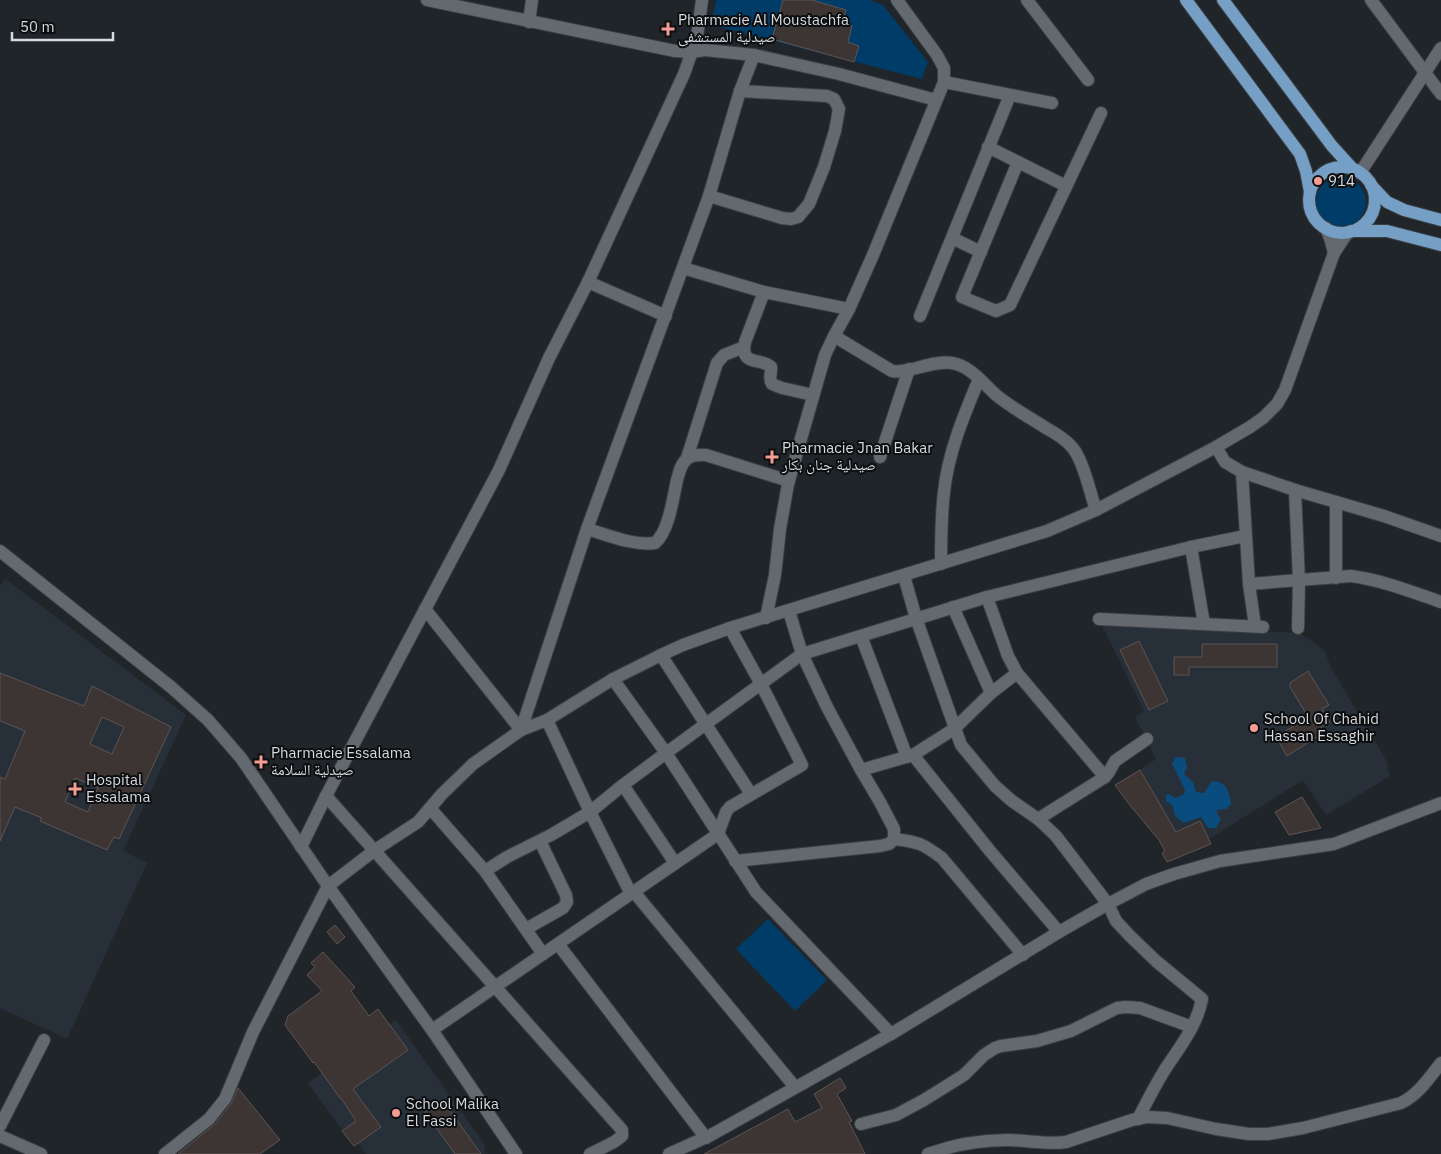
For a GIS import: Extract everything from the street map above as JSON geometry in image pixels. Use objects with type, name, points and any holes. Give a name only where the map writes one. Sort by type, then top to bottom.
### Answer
[{"type":"main road","points":[[1186,0],[1300,154],[1310,192],[1310,209],[1319,223],[1337,232],[1387,231],[1441,245]]},
{"type":"main road","points":[[1223,0],[1332,146],[1387,202],[1404,210],[1441,220]]},
{"type":"main road","points":[[1310,192],[1314,182],[1321,174],[1330,169],[1341,167],[1356,170]]},
{"type":"main road","points":[[1350,231],[1360,227],[1367,221],[1372,212],[1374,194],[1371,185]]},
{"type":"street","points":[[427,0],[675,51],[691,52],[705,50],[754,55],[839,74],[936,100]]},
{"type":"street","points":[[529,22],[532,0]]},
{"type":"street","points":[[301,847],[326,796],[499,470],[549,358],[588,282],[673,99],[696,37],[702,0]]},
{"type":"street","points":[[766,618],[775,575],[780,529],[789,481],[812,395],[825,355],[849,310],[873,255],[944,82],[944,68],[938,55],[897,0]]},
{"type":"street","points":[[1028,0],[1088,80]]},
{"type":"street","points":[[1371,0],[1441,94]]},
{"type":"street","points":[[1356,170],[1441,48]]},
{"type":"street","points":[[522,730],[587,529],[709,196],[740,91],[754,55]]},
{"type":"street","points":[[944,82],[1052,103]]},
{"type":"street","points":[[709,196],[782,218],[791,219],[798,217],[809,204],[824,167],[835,131],[839,109],[831,97],[811,94],[740,91]]},
{"type":"street","points":[[920,316],[1010,95]]},
{"type":"street","points":[[1018,162],[962,297],[996,311],[1010,305],[1101,113]]},
{"type":"street","points":[[988,147],[1066,186]]},
{"type":"street","points":[[1326,228],[1334,252]]},
{"type":"street","points":[[165,1154],[209,1118],[225,1099],[253,1032],[328,886],[374,850],[418,822],[442,794],[473,764],[522,730],[547,720],[613,679],[683,645],[730,628],[1047,531],[1096,510],[1216,447],[1263,418],[1277,404],[1285,390],[1334,252],[1350,231]]},
{"type":"street","points":[[952,238],[981,252]]},
{"type":"street","points":[[683,268],[764,292],[849,310]]},
{"type":"street","points":[[588,282],[666,316]]},
{"type":"street","points":[[764,292],[744,347],[745,354],[754,362],[764,363],[771,368],[770,378],[772,384],[812,395]]},
{"type":"street","points":[[834,336],[888,369],[897,372],[935,363],[952,363],[970,370],[996,395],[1059,436],[1071,446],[1078,455],[1096,510]]},
{"type":"street","points":[[688,458],[717,363],[724,355],[744,347]]},
{"type":"street","points":[[880,457],[909,369]]},
{"type":"street","points":[[941,564],[941,517],[944,490],[954,446],[979,379]]},
{"type":"street","points":[[1216,447],[1225,462],[1242,472],[1295,490],[1384,516],[1441,536]]},
{"type":"street","points":[[587,529],[628,541],[648,544],[655,543],[662,535],[666,525],[679,473],[684,462],[696,454],[706,455],[789,481]]},
{"type":"street","points":[[1099,618],[1259,627],[1249,584],[1242,472]]},
{"type":"street","points":[[1295,490],[1300,581],[1298,628]]},
{"type":"street","points":[[1336,502],[1336,578]]},
{"type":"street","points":[[485,871],[590,812],[623,785],[802,654],[987,597],[1191,547],[1246,536]]},
{"type":"street","points":[[1191,547],[1204,624]]},
{"type":"street","points":[[0,551],[171,687],[208,720],[241,758],[328,886],[432,1030],[516,1154]]},
{"type":"street","points":[[904,576],[916,618],[961,745],[994,786],[1038,819],[1056,836],[1108,904],[1116,920],[1143,949],[1202,999],[1200,1010],[1192,1027],[1138,1119]]},
{"type":"street","points":[[1249,584],[1351,576],[1368,578],[1441,602]]},
{"type":"street","points":[[987,597],[1008,656],[1017,674],[1105,777]]},
{"type":"street","points":[[953,607],[991,693]]},
{"type":"street","points":[[425,609],[522,730]]},
{"type":"street","points":[[735,861],[873,847],[889,844],[894,839],[894,829],[827,707],[802,654],[788,611]]},
{"type":"street","points":[[432,1030],[718,834],[726,812],[737,802],[802,765],[730,628]]},
{"type":"street","points":[[861,636],[910,756],[1059,932]]},
{"type":"street","points":[[661,655],[751,794]]},
{"type":"street","points":[[861,770],[910,756],[954,729],[991,693],[1017,674]]},
{"type":"street","points":[[613,679],[666,753],[756,892],[891,1034]]},
{"type":"street","points":[[547,720],[590,812],[632,893],[796,1087]]},
{"type":"street","points":[[1038,819],[1105,777],[1115,761],[1146,739]]},
{"type":"street","points":[[623,785],[675,864]]},
{"type":"street","points":[[326,796],[622,1130],[622,1136],[590,1154]]},
{"type":"street","points":[[669,1154],[706,1138],[891,1034],[1059,932],[1146,884],[1220,861],[1334,844],[1441,803]]},
{"type":"street","points":[[430,808],[485,871],[543,954]]},
{"type":"street","points":[[894,839],[915,842],[927,847],[942,858],[1023,955]]},
{"type":"street","points":[[526,929],[563,908],[567,902],[566,895],[540,841]]},
{"type":"street","points":[[558,944],[706,1138]]},
{"type":"street","points":[[861,1124],[896,1114],[918,1104],[964,1075],[984,1055],[995,1048],[1037,1041],[1070,1031],[1117,1008],[1140,1008],[1192,1027]]},
{"type":"street","points":[[0,1126],[44,1040]]},
{"type":"street","points":[[928,1154],[951,1147],[979,1142],[1007,1140],[1066,1142],[1147,1117],[1167,1118],[1230,1132],[1249,1134],[1268,1134],[1303,1128],[1401,1103],[1418,1091],[1441,1063]]},
{"type":"street","points":[[0,1136],[40,1154]]},
{"type":"shaded area","points":[[716,0],[869,0],[883,5],[928,62],[922,79],[711,25]]},
{"type":"shaded area","points":[[1336,177],[1346,177],[1359,184],[1366,197],[1366,207],[1359,220],[1346,227],[1336,227],[1327,223],[1320,216],[1316,207],[1316,197],[1320,188],[1327,181]]},
{"type":"shaded area","name":"Hospital Essalama","points":[[5,579],[186,715],[123,851],[147,863],[67,1039],[0,1008],[0,586]]},
{"type":"shaded area","name":"School Of Chahid Hassan Essaghir","points":[[1102,625],[1300,633],[1325,651],[1330,666],[1386,760],[1390,776],[1326,815],[1303,780],[1209,839],[1200,821],[1176,832],[1140,770],[1156,759],[1135,717],[1144,711]]},
{"type":"shaded area","points":[[1176,757],[1185,758],[1187,767],[1184,774],[1193,782],[1196,792],[1204,793],[1212,781],[1217,781],[1224,785],[1230,795],[1231,804],[1226,809],[1217,810],[1217,814],[1221,819],[1216,828],[1208,828],[1201,817],[1184,823],[1176,817],[1172,805],[1166,801],[1166,795],[1169,794],[1175,798],[1183,795],[1185,790],[1172,763]]},
{"type":"shaded area","points":[[768,919],[827,980],[795,1011],[736,949]]},
{"type":"shaded area","name":"School Malika El Fassi","points":[[396,1020],[484,1144],[485,1154],[366,1154],[358,1144],[354,1146],[308,1083]]},
{"type":"building","points":[[783,0],[812,0],[846,10],[842,23],[852,26],[848,42],[859,46],[854,62],[772,39]]},
{"type":"building","points":[[1139,641],[1168,701],[1149,710],[1120,650]]},
{"type":"building","points":[[1202,644],[1277,644],[1277,667],[1189,667],[1189,675],[1174,675],[1174,657],[1202,657]]},
{"type":"building","points":[[1308,671],[1329,705],[1322,709],[1330,722],[1317,730],[1320,735],[1287,756],[1276,737],[1308,717],[1290,687],[1290,683]]},
{"type":"building","points":[[0,673],[84,706],[92,686],[171,727],[119,839],[114,837],[107,850],[40,821],[42,818],[15,807],[0,841],[0,777],[5,779],[25,731],[0,721]],"holes":[[[102,717],[124,727],[112,754],[90,744]],[[75,778],[98,788],[88,812],[65,802]]]},
{"type":"building","points":[[1140,770],[1176,832],[1200,821],[1211,844],[1167,862],[1162,853],[1165,851],[1159,840],[1115,785]]},
{"type":"building","points":[[1302,797],[1321,828],[1289,835],[1275,812]]},
{"type":"building","points":[[335,925],[345,937],[337,944],[327,932]]},
{"type":"building","points":[[323,952],[355,987],[351,991],[369,1016],[378,1009],[408,1050],[353,1089],[381,1127],[354,1146],[342,1131],[356,1121],[341,1098],[285,1025],[288,1016],[322,991],[307,975],[315,967],[311,963]]},
{"type":"building","points":[[840,1078],[846,1088],[837,1094],[852,1121],[849,1122],[865,1154],[704,1154],[788,1109],[795,1122],[822,1108],[814,1094]]},
{"type":"building","points":[[238,1088],[280,1140],[260,1154],[178,1154],[215,1124],[231,1104]]},
{"type":"building","points":[[442,1099],[481,1154],[455,1154],[425,1112]]},
{"type":"place","name":"Pharmacie Al Moustachfa صيدلية المستشفى","points":[[668,29]]},
{"type":"place","name":"914","points":[[1318,181]]},
{"type":"place","name":"Pharmacie Jnan Bakar صيدلية جنان بكار","points":[[772,457]]},
{"type":"place","name":"School Of Chahid Hassan Essaghir","points":[[1254,728]]},
{"type":"place","name":"Pharmacie Essalama صيدلية السلامة","points":[[261,762]]},
{"type":"place","name":"Hospital Essalama","points":[[75,789]]},
{"type":"place","name":"School Malika El Fassi","points":[[396,1113]]}]
